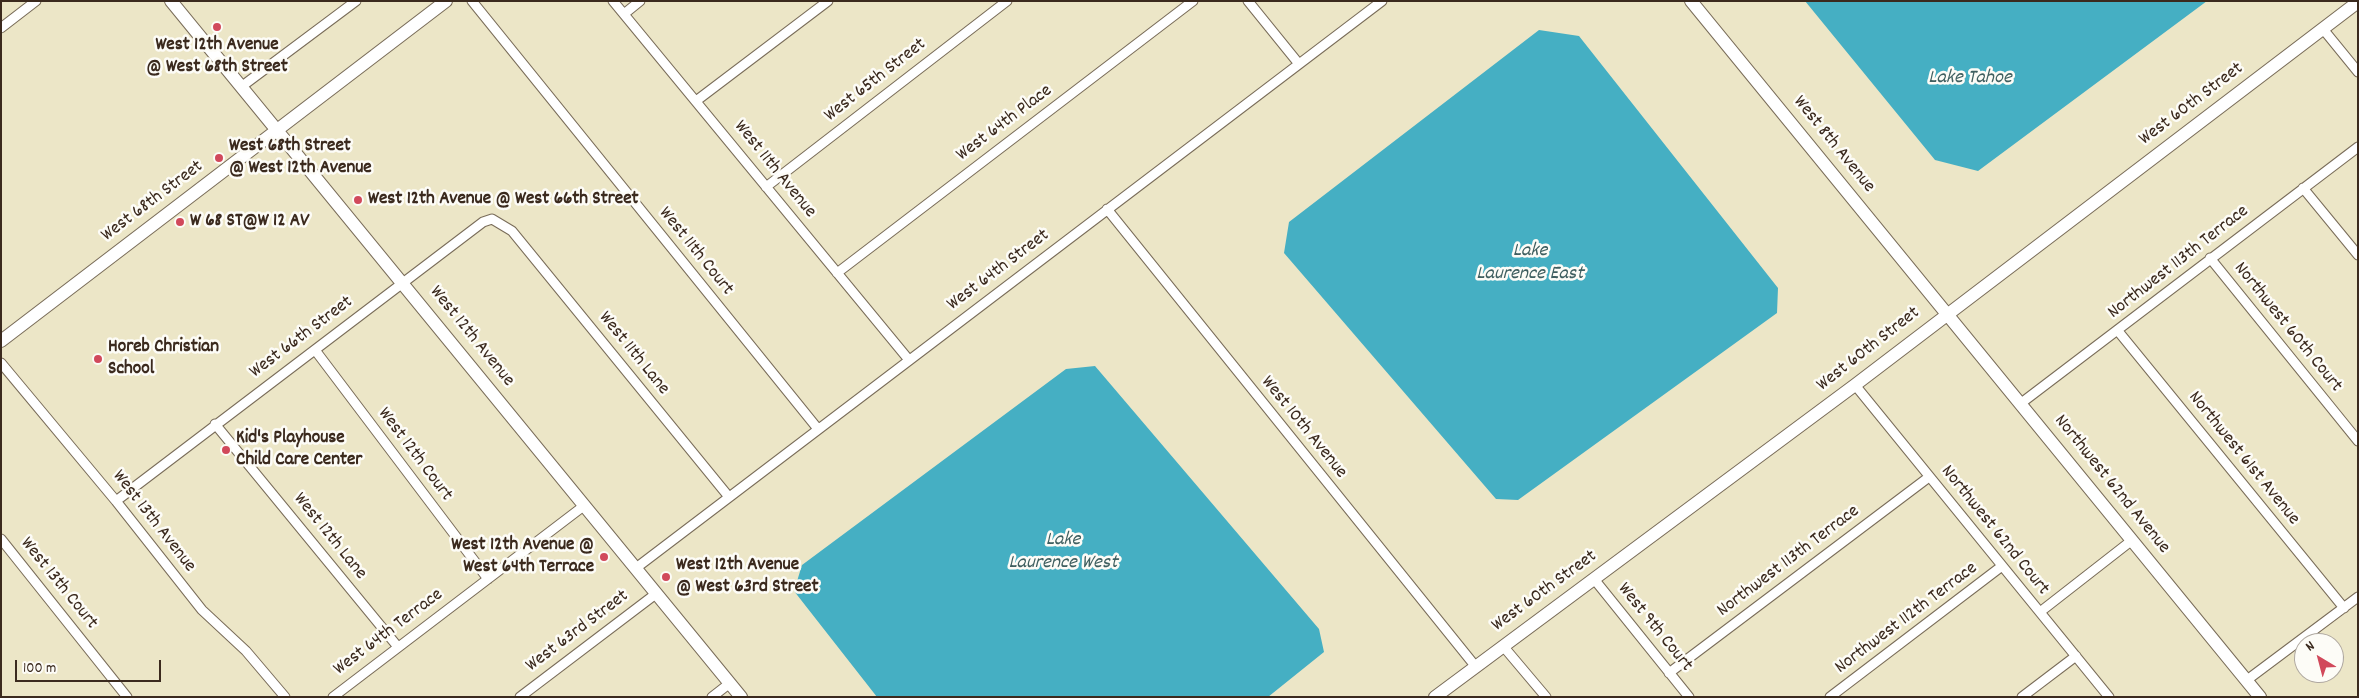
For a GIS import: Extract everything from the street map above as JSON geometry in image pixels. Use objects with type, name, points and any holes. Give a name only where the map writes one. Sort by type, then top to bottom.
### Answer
[{"type":"street","name":"West 12th Avenue","points":[[171,1],[741,697]]},
{"type":"street","points":[[241,87],[356,1]]},
{"type":"street","name":"West 68th Street","points":[[1,341],[446,1]]},
{"type":"street","name":"West 11th Court","points":[[472,1],[818,429]]},
{"type":"street","name":"West 11th Avenue","points":[[613,1],[908,360]]},
{"type":"street","points":[[624,14],[640,1]]},
{"type":"street","points":[[696,101],[828,1]]},
{"type":"street","name":"West 65th Street","points":[[766,186],[1007,1]]},
{"type":"street","name":"West 64th Place","points":[[837,273],[1193,1]]},
{"type":"street","points":[[1248,1],[1299,64]]},
{"type":"street","name":"West 64th Street","points":[[636,568],[1382,1]]},
{"type":"street","name":"West 8th Avenue","points":[[1690,1],[1946,313]]},
{"type":"street","name":"West 60th Street","points":[[1435,697],[1855,385],[1946,313],[2358,2]]},
{"type":"street","points":[[1,28],[31,3]]},
{"type":"street","points":[[2323,29],[2358,72]]},
{"type":"street","name":"Northwest 113th Terrace","points":[[2020,404],[2358,147]]},
{"type":"street","points":[[2303,188],[2358,255]]},
{"type":"street","name":"West 10th Avenue","points":[[1106,209],[1476,666]]},
{"type":"street","name":"West 66th Street","points":[[116,501],[483,222],[492,219],[512,231]]},
{"type":"street","name":"West 11th Lane","points":[[512,231],[729,497]]},
{"type":"street","name":"Northwest 60th Court","points":[[2210,258],[2358,441]]},
{"type":"street","name":"Northwest 62nd Avenue","points":[[1946,313],[2246,680]]},
{"type":"street","name":"Northwest 61st Avenue","points":[[2118,331],[2344,608]]},
{"type":"street","name":"West 12th Court","points":[[315,350],[488,578]]},
{"type":"street","name":"West 13th Avenue","points":[[1,363],[116,501],[202,610],[246,651],[285,697]]},
{"type":"street","name":"Northwest 62nd Court","points":[[1855,385],[2109,697]]},
{"type":"street","name":"West 12th Lane","points":[[215,424],[398,647]]},
{"type":"street","name":"Northwest 113th Terrace","points":[[1670,673],[1929,477]]},
{"type":"street","name":"West 64th Terrace","points":[[333,697],[585,506]]},
{"type":"street","name":"West 13th Court","points":[[1,539],[127,697]]},
{"type":"street","points":[[2040,612],[2131,541]]},
{"type":"street","name":"Northwest 112th Terrace","points":[[1830,697],[2002,566]]},
{"type":"street","name":"West 9th Court","points":[[1594,579],[1689,697]]},
{"type":"street","name":"West 63rd Street","points":[[520,697],[656,593]]},
{"type":"street","points":[[2260,697],[2246,680],[2358,597]]},
{"type":"street","points":[[1504,646],[1546,697]]},
{"type":"street","points":[[2022,697],[2076,656]]},
{"type":"street","points":[[712,697],[730,683]]},
{"type":"water","name":"Lake Tahoe","points":[[1805,1],[2207,1],[1978,171],[1935,160]]},
{"type":"water","name":"Lake Laurence East","points":[[1539,30],[1579,36],[1778,288],[1777,313],[1518,500],[1496,499],[1284,253],[1289,222]]},
{"type":"water","name":"Lake Laurence West","points":[[1095,366],[1319,629],[1324,652],[1268,697],[877,697],[794,591],[802,565],[1066,369]]},
{"type":"place","name":"West 12th Avenue @ West 68th Street","points":[[217,27]]},
{"type":"place","name":"West 68th Street @ West 12th Avenue","points":[[219,158]]},
{"type":"place","name":"West 12th Avenue @ West 66th Street","points":[[358,200]]},
{"type":"place","name":"W 68 ST@W 12 AV","points":[[180,222]]},
{"type":"place","name":"Horeb Christian School","points":[[98,359]]},
{"type":"place","name":"Kid's Playhouse Child Care Center","points":[[226,450]]},
{"type":"place","name":"West 12th Avenue @ West 64th Terrace","points":[[604,557]]},
{"type":"place","name":"West 12th Avenue @ West 63rd Street","points":[[666,577]]}]
